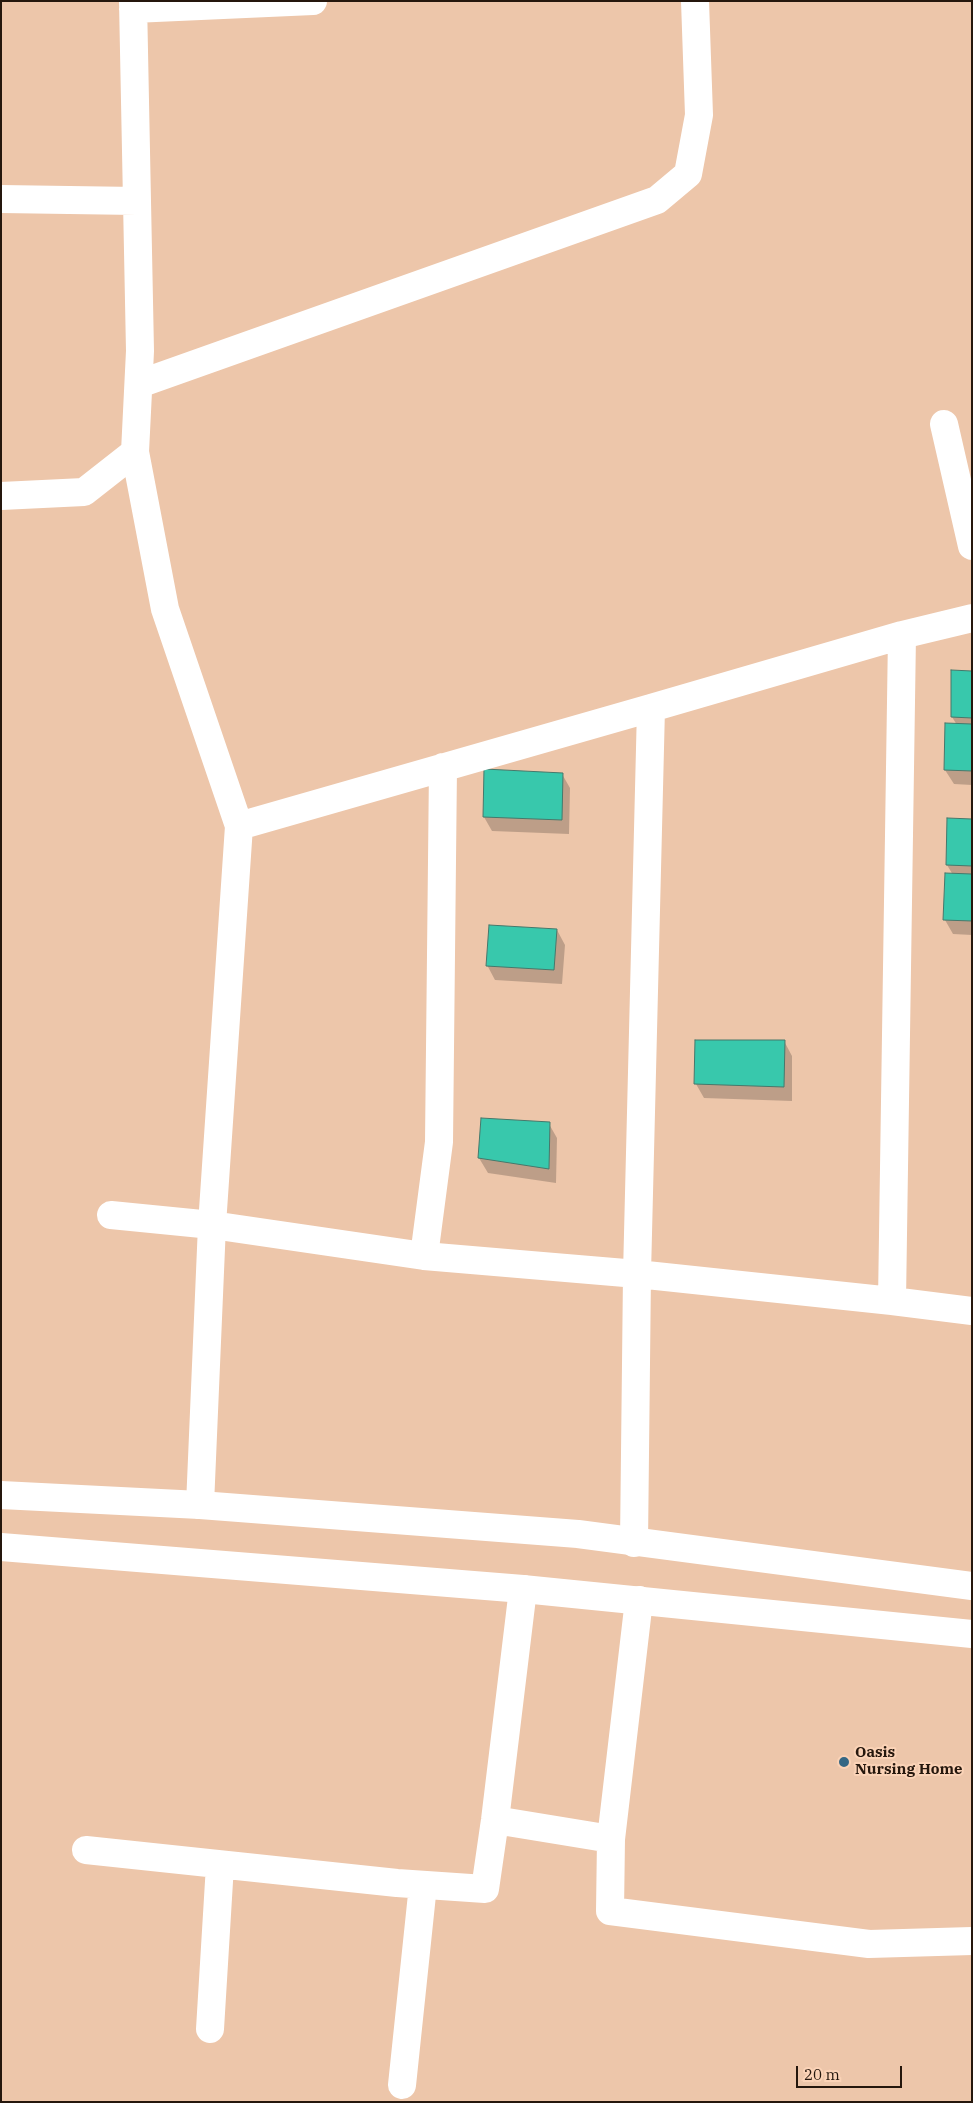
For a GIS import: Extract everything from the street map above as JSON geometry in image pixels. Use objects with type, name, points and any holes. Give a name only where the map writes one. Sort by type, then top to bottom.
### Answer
[{"type":"street","points":[[200,1504],[212,1225],[239,826],[165,609],[135,452],[140,351],[133,5],[313,1]]},
{"type":"street","points":[[138,384],[657,200],[688,174],[699,115],[695,1]]},
{"type":"street","points":[[1,199],[137,201]]},
{"type":"street","points":[[944,424],[972,546]]},
{"type":"street","points":[[1,496],[84,492],[135,452]]},
{"type":"street","points":[[239,826],[902,636],[972,618]]},
{"type":"street","points":[[892,1301],[902,636]]},
{"type":"street","points":[[634,1542],[637,1274],[651,708]]},
{"type":"street","points":[[424,1256],[439,1142],[443,767]]},
{"type":"street","points":[[111,1215],[212,1225],[424,1256],[637,1274],[972,1311]]},
{"type":"street","points":[[1,1495],[200,1504],[578,1534],[972,1586]]},
{"type":"street","points":[[1,1547],[523,1589],[972,1634]]},
{"type":"street","points":[[86,1850],[423,1885],[485,1889],[523,1589]]},
{"type":"street","points":[[640,1600],[611,1839],[610,1911],[869,1944],[972,1941]]},
{"type":"street","points":[[495,1820],[611,1839]]},
{"type":"street","points":[[210,2030],[220,1865]]},
{"type":"street","points":[[402,2085],[423,1885]]},
{"type":"building","points":[[951,670],[972,671],[972,718],[951,717]]},
{"type":"building","points":[[945,723],[972,724],[972,771],[944,770]]},
{"type":"building","points":[[484,769],[563,773],[562,820],[483,817]]},
{"type":"building","points":[[947,818],[972,819],[972,866],[946,865]]},
{"type":"building","points":[[945,873],[972,874],[972,921],[943,920]]},
{"type":"building","points":[[489,925],[557,929],[554,970],[486,966]]},
{"type":"building","points":[[695,1040],[785,1040],[784,1087],[694,1084]]},
{"type":"building","points":[[481,1118],[550,1122],[549,1169],[478,1158]]},
{"type":"place","name":"Oasis Nursing Home","points":[[844,1762]]}]
